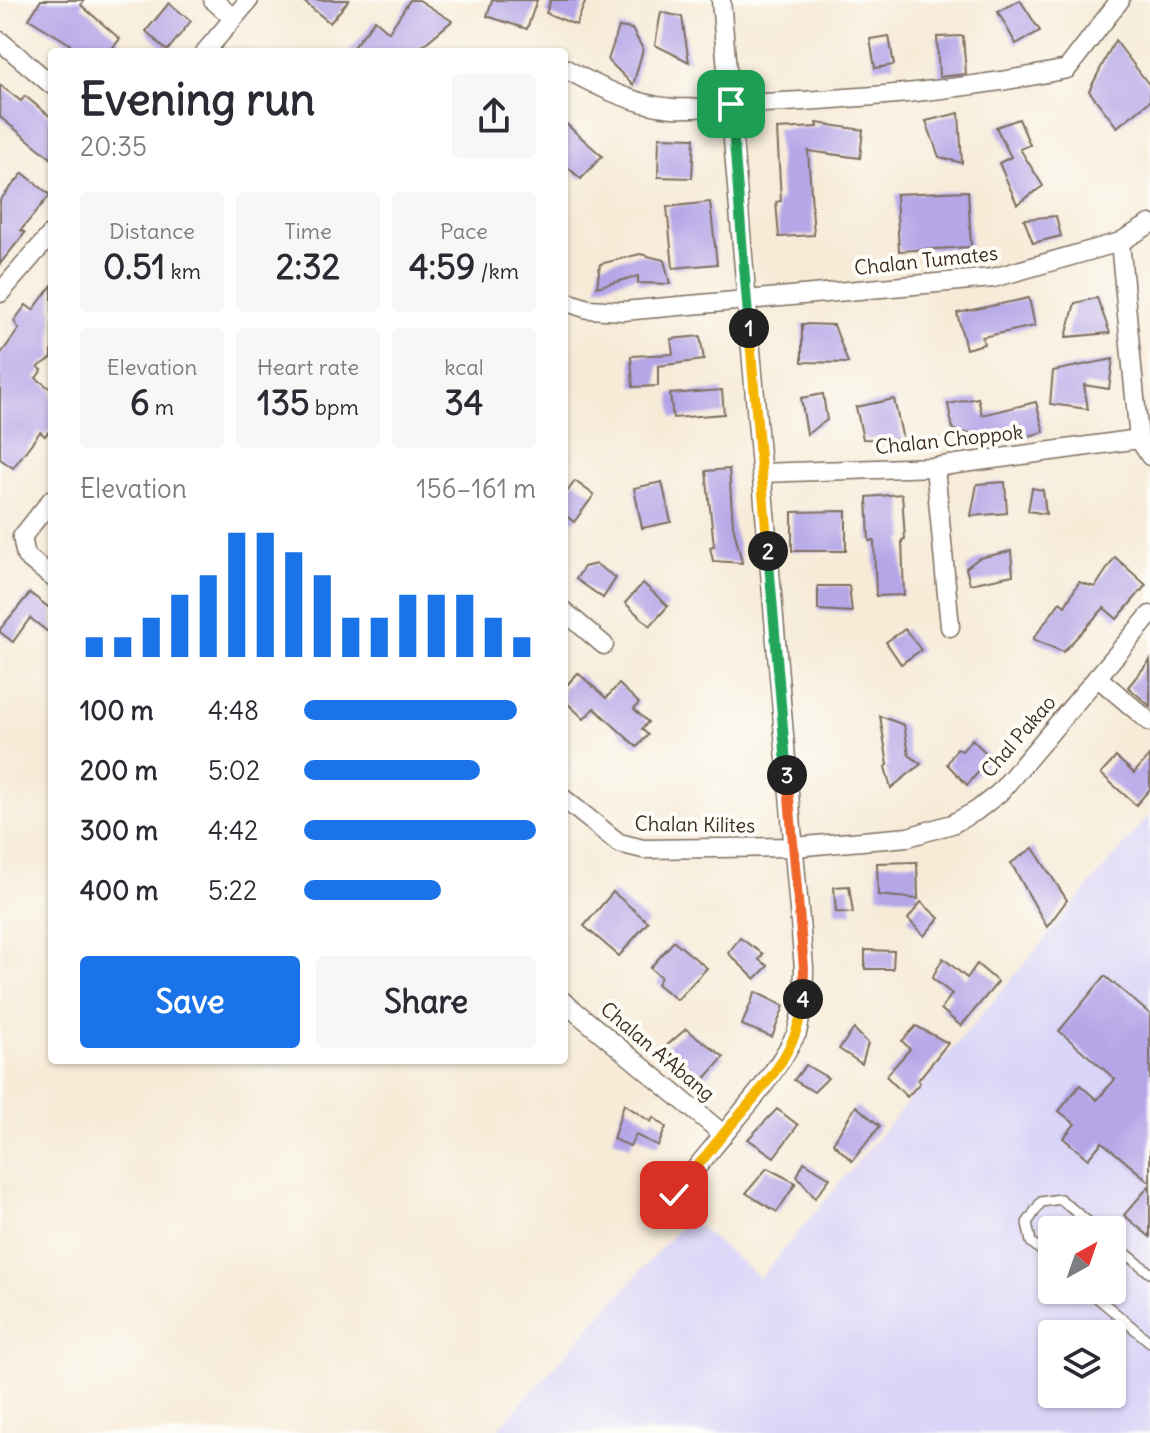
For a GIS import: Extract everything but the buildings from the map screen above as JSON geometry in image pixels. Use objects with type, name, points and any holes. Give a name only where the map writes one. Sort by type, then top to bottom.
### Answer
[{"type":"street","points":[[213,0],[233,18]]},
{"type":"street","points":[[208,48],[249,0]]},
{"type":"street","points":[[674,1195],[761,1089],[797,1033],[803,1004],[804,968],[721,0]]},
{"type":"street","points":[[568,70],[597,86],[672,108],[858,99],[1015,80],[1067,69],[1120,0]]},
{"type":"street","points":[[0,41],[48,82]]},
{"type":"street","name":"Chalan Tumates","points":[[568,302],[588,309],[623,311],[993,278],[1120,242],[1150,224]]},
{"type":"street","points":[[0,293],[48,238]]},
{"type":"street","points":[[1120,242],[1139,439],[1150,456]]},
{"type":"street","name":"Chalan Choppok","points":[[761,473],[935,467],[1139,439]]},
{"type":"street","points":[[935,467],[950,627]]},
{"type":"street","points":[[48,504],[22,537],[26,556],[48,574]]},
{"type":"street","points":[[568,614],[604,645]]},
{"type":"street","name":"Chal Pakao","points":[[793,847],[930,833],[976,811],[999,793],[1150,615]]},
{"type":"street","points":[[1097,677],[1150,722]]},
{"type":"street","name":"Chalan Kilites","points":[[568,802],[619,843],[643,849],[793,847]]},
{"type":"street","name":"Chalan A'Abang","points":[[568,1005],[723,1134]]},
{"type":"lane","points":[[1038,1248],[1031,1242],[1027,1223],[1041,1202],[1060,1199],[1081,1216]]},
{"type":"lane","points":[[1126,1253],[1150,1273]]},
{"type":"lane","points":[[1105,1304],[1150,1342]]},
{"type":"shaded area","points":[[1150,814],[1150,1433],[650,1433],[645,1428],[640,1433],[505,1433],[499,1428],[688,1218],[760,1278]]},
{"type":"route","points":[[674,1195],[761,1089],[783,1057],[797,1033],[803,1004],[804,968],[731,104]]}]
